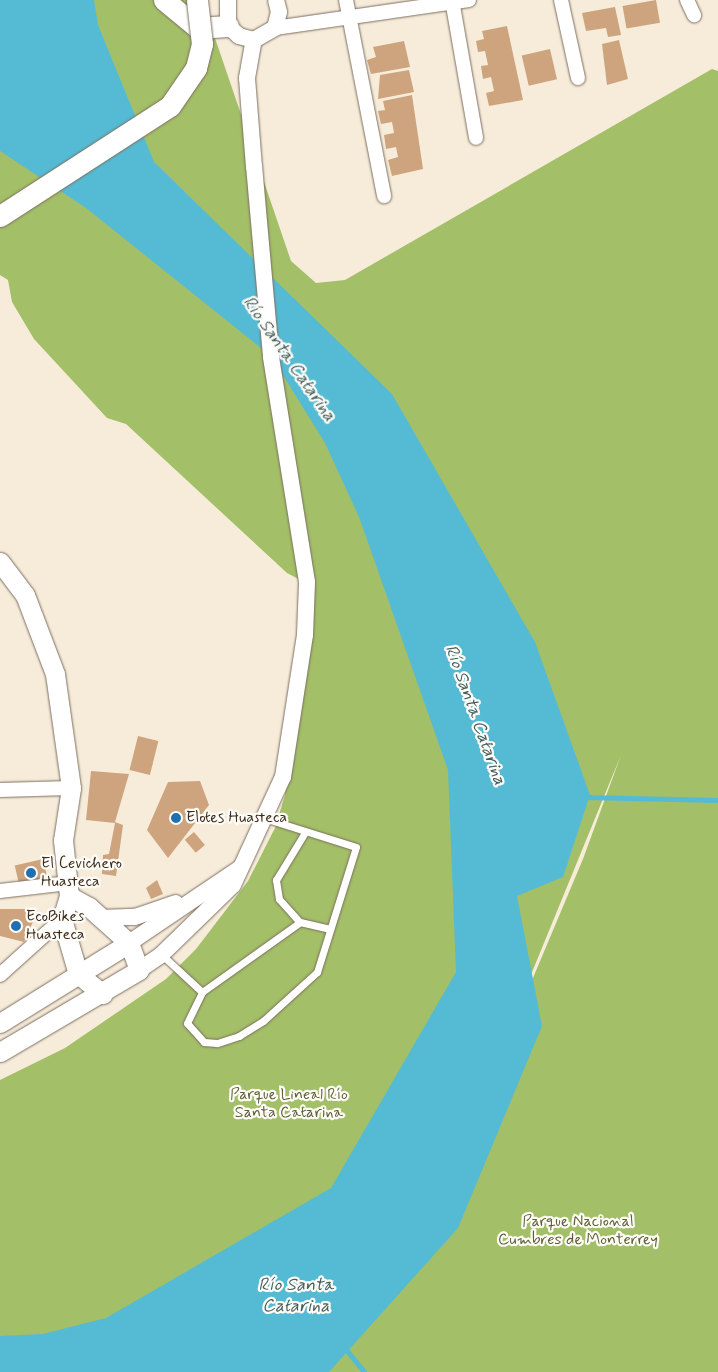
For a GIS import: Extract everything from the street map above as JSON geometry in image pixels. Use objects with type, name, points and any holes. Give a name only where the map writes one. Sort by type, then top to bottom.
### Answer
[{"type":"main road","points":[[164,0],[198,28],[228,26]]},
{"type":"main road","points":[[0,207],[163,97],[179,74],[189,42],[185,0]]},
{"type":"main road","points":[[0,216],[170,106],[196,68],[202,44],[197,0]]},
{"type":"main road","points":[[0,562],[25,595],[50,658],[64,716],[71,788],[63,840],[69,890],[62,918],[78,974],[103,994]]},
{"type":"main road","points":[[0,1052],[103,994],[139,970],[129,943],[69,890]]},
{"type":"main road","points":[[0,1023],[129,943]]},
{"type":"street","points":[[228,0],[228,26],[239,36],[254,40],[275,28],[350,20],[469,0]]},
{"type":"street","points":[[275,28],[280,12],[276,0]]},
{"type":"street","points":[[346,0],[384,196]]},
{"type":"street","points":[[561,0],[578,78]]},
{"type":"street","points":[[687,0],[694,15]]},
{"type":"street","points":[[452,2],[476,138]]},
{"type":"street","points":[[139,970],[161,955],[233,885],[283,777],[304,635],[307,582],[271,356],[247,78],[254,40]]},
{"type":"street","points":[[0,790],[71,788]]},
{"type":"street","points":[[129,943],[240,868]]},
{"type":"street","points":[[0,891],[69,890]]},
{"type":"street","points":[[100,918],[134,917],[205,890]]},
{"type":"street","points":[[0,976],[62,918]]},
{"type":"street","points":[[147,930],[161,955]]},
{"type":"lane","points":[[263,818],[304,834],[356,847],[317,972],[264,1020],[239,1036],[217,1044],[204,1042],[187,1024],[202,992],[300,922]]},
{"type":"lane","points":[[304,834],[276,880],[279,899],[300,922],[330,929]]},
{"type":"lane","points":[[161,955],[202,992]]},
{"type":"green space","points":[[0,0],[202,0],[291,261],[316,283],[345,280],[712,69],[718,71],[718,1372],[0,1372],[0,1080],[65,1048],[166,979],[196,949],[248,881],[275,828],[285,795],[312,586],[287,573],[126,424],[107,418],[34,339],[12,302],[8,280],[0,275]],"holes":[[[621,755],[583,859],[461,1149]]]},
{"type":"water","name":"Río Santa Catarina","points":[[0,0],[94,0],[98,25],[154,162],[392,394],[535,642],[590,795],[563,877],[517,896],[542,1026],[458,1228],[329,1372],[0,1372],[0,1336],[43,1334],[106,1318],[331,1188],[456,972],[448,770],[359,517],[325,443],[271,356],[86,208],[0,151]]},
{"type":"building","points":[[656,0],[660,23],[627,29],[623,6]]},
{"type":"building","points":[[615,7],[621,35],[608,37],[606,28],[586,31],[582,13]]},
{"type":"building","points":[[507,26],[523,100],[489,106],[486,93],[494,91],[491,77],[483,79],[481,66],[488,65],[485,51],[478,52],[476,41],[484,39],[482,31]]},
{"type":"building","points":[[619,40],[628,79],[607,85],[602,44]]},
{"type":"building","points":[[404,41],[410,67],[371,74],[367,60],[376,57],[373,47]]},
{"type":"building","points":[[550,49],[557,79],[529,86],[522,56]]},
{"type":"building","points":[[409,70],[414,92],[378,99],[380,75]]},
{"type":"building","points":[[412,95],[423,169],[392,176],[388,160],[398,157],[396,147],[386,149],[384,135],[394,133],[392,122],[381,124],[378,111],[385,110],[383,101]]},
{"type":"building","points":[[138,736],[158,741],[150,775],[130,770]]},
{"type":"building","points":[[91,771],[129,774],[115,822],[123,825],[116,876],[102,874],[103,855],[109,854],[115,823],[86,820]]},
{"type":"building","name":"Elotes Huasteca","points":[[200,781],[209,805],[168,858],[147,830],[168,782]]},
{"type":"building","points":[[194,832],[205,845],[196,853],[185,840]]},
{"type":"building","name":"El Cevichero Huasteca","points":[[43,859],[49,885],[21,892],[15,866]]},
{"type":"building","points":[[157,880],[163,894],[151,899],[146,888]]},
{"type":"building","name":"EcoBikes Huasteca","points":[[0,909],[29,909],[36,915],[24,942],[0,936]]},
{"type":"waterway","points":[[584,797],[718,800]]},
{"type":"waterway","points":[[344,1347],[364,1372]]},
{"type":"place","name":"Elotes Huasteca","points":[[176,818]]},
{"type":"place","name":"El Cevichero Huasteca","points":[[31,873]]},
{"type":"place","name":"EcoBikes Huasteca","points":[[16,926]]},
{"type":"park label","name":"Parque Lineal Río Santa Catarina","points":[[289,1104]]},
{"type":"park label","name":"Parque Nacional Cumbres de Monterrey","points":[[578,1231]]}]
